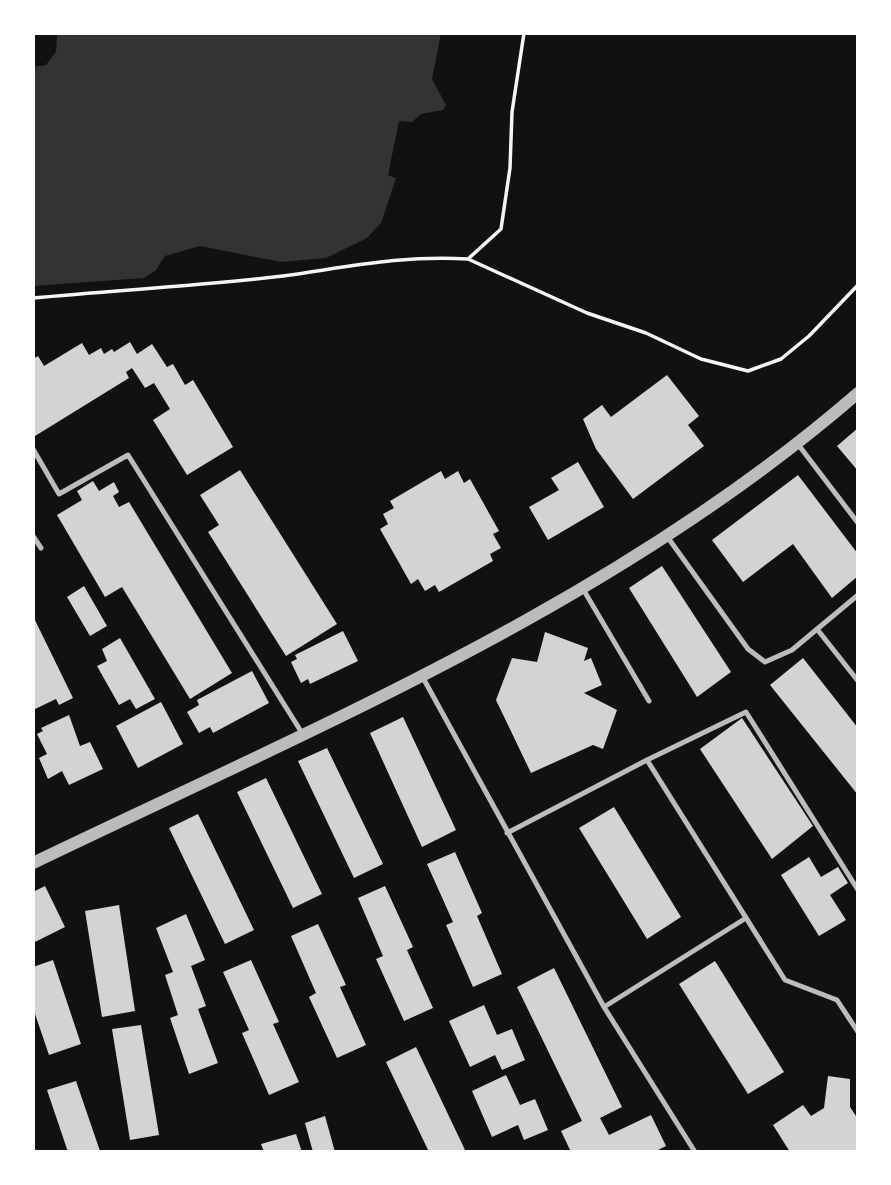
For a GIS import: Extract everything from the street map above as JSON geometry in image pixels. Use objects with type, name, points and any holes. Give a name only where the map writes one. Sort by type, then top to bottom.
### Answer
[{"type":"street","points":[[33,863],[422,676],[582,587],[666,535],[797,443],[858,393]]},
{"type":"lane","points":[[797,443],[858,523]]},
{"type":"lane","points":[[33,449],[59,494],[128,455],[303,734]]},
{"type":"lane","points":[[666,535],[748,649],[765,662],[792,650],[858,595]]},
{"type":"lane","points":[[33,536],[41,548]]},
{"type":"lane","points":[[582,587],[649,701]]},
{"type":"lane","points":[[817,629],[858,681]]},
{"type":"lane","points":[[422,676],[604,1007],[695,1152]]},
{"type":"lane","points":[[507,833],[746,712],[858,890]]},
{"type":"lane","points":[[647,760],[785,981],[837,1000],[858,1032]]},
{"type":"lane","points":[[604,1007],[746,918]]},
{"type":"path","points":[[468,259],[501,229],[510,167],[512,112],[524,33]]},
{"type":"path","points":[[33,298],[283,275],[343,264],[427,256],[468,259],[587,313],[646,334],[701,359],[748,371],[781,359],[809,337],[858,285]]},
{"type":"shaded area","points":[[57,33],[441,33],[432,79],[446,105],[443,110],[421,114],[412,122],[399,121],[388,175],[396,178],[381,223],[367,238],[326,258],[281,262],[200,246],[165,256],[156,270],[144,278],[33,286],[33,67],[46,65],[56,52]]},
{"type":"building","points":[[130,342],[137,354],[152,344],[167,367],[173,364],[185,385],[193,380],[233,447],[187,475],[153,420],[170,409],[154,383],[145,388],[132,368],[126,372],[129,378],[35,436],[33,359],[38,356],[44,366],[82,343],[89,355],[101,348],[104,354],[112,349],[114,352]]},
{"type":"building","points":[[667,375],[699,416],[688,425],[704,446],[633,499],[596,449],[583,419],[602,405],[611,417]]},
{"type":"building","points":[[858,428],[858,471],[837,446]]},
{"type":"building","points":[[578,462],[604,507],[548,540],[529,507],[559,490],[551,478]]},
{"type":"building","points":[[240,470],[337,624],[286,656],[208,532],[219,525],[200,495]]},
{"type":"building","points":[[441,471],[445,479],[458,471],[464,483],[470,479],[499,531],[493,534],[501,548],[490,554],[493,561],[439,592],[435,585],[425,591],[418,579],[411,584],[380,529],[388,524],[383,514],[394,508],[390,501]]},
{"type":"building","points":[[798,475],[858,554],[858,576],[832,598],[793,544],[743,582],[712,540]]},
{"type":"building","points":[[93,481],[99,491],[114,482],[119,492],[113,496],[119,507],[129,502],[232,673],[190,699],[122,587],[105,597],[57,515],[82,500],[77,491]]},
{"type":"building","points":[[662,566],[731,672],[697,697],[629,588]]},
{"type":"building","points":[[84,586],[107,626],[90,636],[67,597]]},
{"type":"building","points":[[33,616],[73,698],[59,705],[56,699],[33,710]]},
{"type":"building","points":[[343,631],[358,661],[310,684],[308,679],[301,683],[291,662],[297,659],[295,655]]},
{"type":"building","points":[[545,632],[588,648],[584,661],[591,658],[602,685],[584,693],[617,710],[603,749],[593,745],[531,773],[496,700],[512,658],[537,662]]},
{"type":"building","points":[[120,638],[155,699],[136,709],[130,699],[119,705],[97,666],[107,661],[102,649]]},
{"type":"building","points":[[803,658],[858,728],[858,795],[770,685]]},
{"type":"building","points":[[252,671],[269,703],[213,733],[210,727],[199,733],[187,712],[199,705],[197,700]]},
{"type":"building","points":[[161,702],[183,744],[138,768],[116,726]]},
{"type":"building","points":[[69,715],[80,746],[90,742],[103,769],[69,785],[62,771],[48,779],[39,758],[47,754],[37,734],[43,731],[41,728]]},
{"type":"building","points":[[403,717],[456,830],[422,847],[370,733]]},
{"type":"building","points":[[742,718],[813,826],[772,859],[700,749]]},
{"type":"building","points":[[327,748],[383,864],[354,878],[298,761]]},
{"type":"building","points":[[266,778],[322,894],[293,908],[237,792]]},
{"type":"building","points":[[614,807],[681,917],[647,939],[579,828]]},
{"type":"building","points":[[198,814],[254,930],[225,944],[169,828]]},
{"type":"building","points":[[455,852],[482,913],[477,916],[502,974],[473,987],[446,925],[453,922],[427,864]]},
{"type":"building","points":[[809,857],[821,877],[838,867],[848,883],[830,895],[846,920],[819,936],[781,875]]},
{"type":"building","points":[[45,886],[65,927],[33,943],[33,892]]},
{"type":"building","points":[[385,886],[413,947],[407,950],[433,1008],[404,1021],[376,959],[383,956],[358,898]]},
{"type":"building","points":[[119,905],[135,1011],[102,1017],[85,911]]},
{"type":"building","points":[[186,914],[205,960],[191,966],[206,1006],[198,1009],[218,1063],[189,1074],[170,1018],[178,1015],[165,975],[173,972],[156,928]]},
{"type":"building","points":[[318,924],[346,985],[340,987],[366,1045],[337,1058],[309,997],[316,993],[291,936]]},
{"type":"building","points":[[53,960],[81,1044],[49,1055],[33,1008],[33,967]]},
{"type":"building","points":[[251,960],[279,1022],[273,1024],[299,1082],[269,1095],[242,1033],[249,1030],[223,972]]},
{"type":"building","points":[[715,961],[784,1072],[748,1094],[679,984]]},
{"type":"building","points":[[554,968],[622,1107],[600,1118],[609,1135],[651,1115],[666,1146],[654,1152],[571,1152],[561,1131],[582,1121],[517,987]]},
{"type":"building","points":[[484,1005],[497,1035],[512,1029],[525,1060],[502,1070],[495,1055],[470,1067],[449,1021]]},
{"type":"building","points":[[141,1025],[159,1135],[130,1140],[112,1029]]},
{"type":"building","points":[[416,1047],[466,1152],[429,1152],[386,1062]]},
{"type":"building","points":[[506,1075],[520,1105],[535,1099],[548,1130],[524,1140],[518,1125],[492,1137],[472,1091]]},
{"type":"building","points":[[828,1076],[850,1079],[850,1107],[858,1119],[858,1152],[790,1152],[773,1125],[803,1105],[811,1116],[824,1108]]},
{"type":"building","points":[[76,1081],[100,1151],[97,1152],[68,1152],[47,1090]]},
{"type":"building","points":[[325,1116],[335,1152],[313,1152],[305,1123]]},
{"type":"building","points":[[296,1134],[302,1152],[264,1152],[261,1144]]}]
